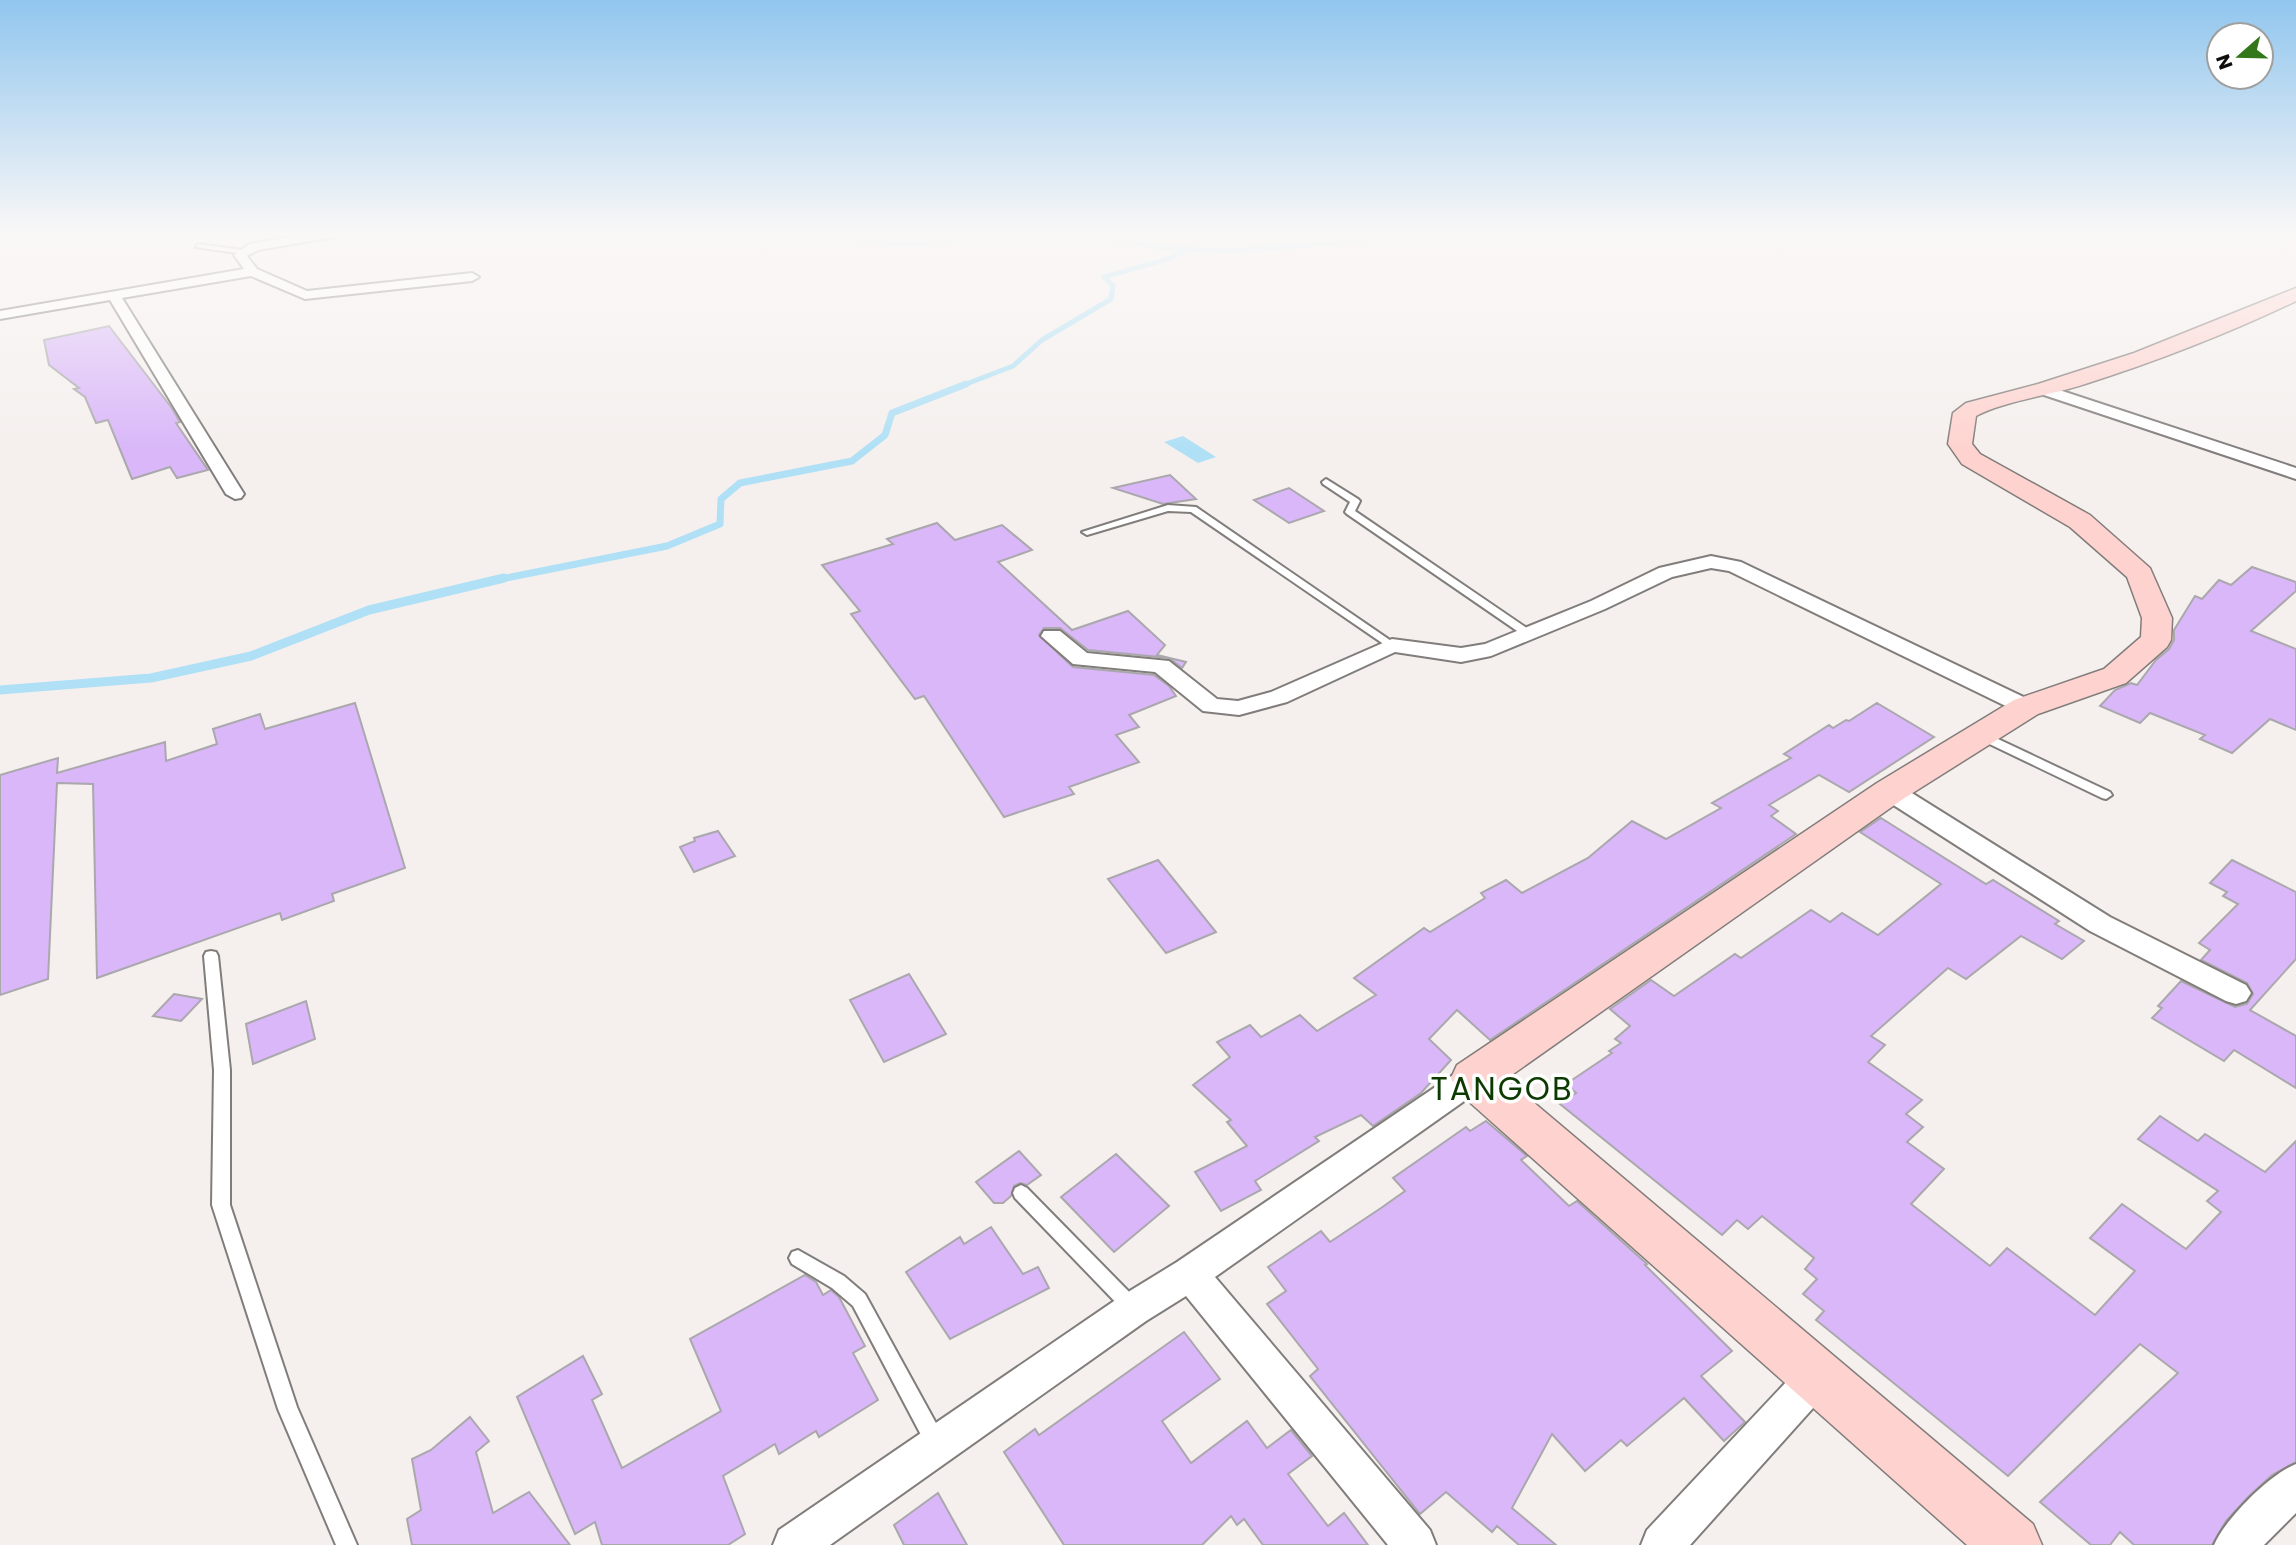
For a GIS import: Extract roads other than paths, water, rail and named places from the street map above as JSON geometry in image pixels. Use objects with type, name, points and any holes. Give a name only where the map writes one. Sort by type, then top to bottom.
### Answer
[{"type":"street","points":[[0,315],[59,305]]},
{"type":"street","points":[[120,305],[235,494]]},
{"type":"street","points":[[794,1545],[1133,1309],[1190,1273],[1891,791],[2026,707],[2115,676],[2156,640],[2157,618],[2140,574],[2080,521],[1971,459],[1960,444],[1965,413],[1977,405],[2044,390],[2246,318],[2273,305]]},
{"type":"street","points":[[2044,390],[2296,474]]},
{"type":"street","points":[[1052,636],[1081,659],[1161,666],[1211,706],[1239,708],[1279,697],[1392,645],[1461,655],[1491,649],[1598,605],[1666,572],[1711,562],[1746,572],[2026,707]]},
{"type":"street","points":[[1891,791],[2100,924],[2236,993]]},
{"type":"street","points":[[1473,1078],[2012,1545]]},
{"type":"street","points":[[1190,1273],[1415,1545]]},
{"type":"street","points":[[1662,1545],[1818,1375]]},
{"type":"street","points":[[2235,1545],[2296,1485]]},
{"type":"lane","points":[[1326,482],[1355,501],[1350,512],[1527,633]]},
{"type":"lane","points":[[1087,532],[1168,508],[1193,509],[1392,645]]},
{"type":"lane","points":[[1981,735],[2106,795]]},
{"type":"lane","points":[[211,956],[222,1070],[221,1205],[288,1409],[347,1545]]},
{"type":"lane","points":[[1021,1193],[1133,1309]]},
{"type":"lane","points":[[798,1258],[838,1282],[859,1300],[938,1447]]},
{"type":"water","points":[[1183,436],[1216,457],[1198,463],[1164,442]]},
{"type":"waterway","points":[[961,386],[1013,366],[1042,340],[1101,305]]},
{"type":"waterway","points":[[496,580],[667,546],[720,524],[721,499],[740,483],[852,461],[885,435],[892,413],[966,384]]},
{"type":"waterway","points":[[0,690],[151,678],[251,656],[369,610],[504,578]]},
{"type":"district","name":"TANGOB","points":[[1502,1089]]}]
